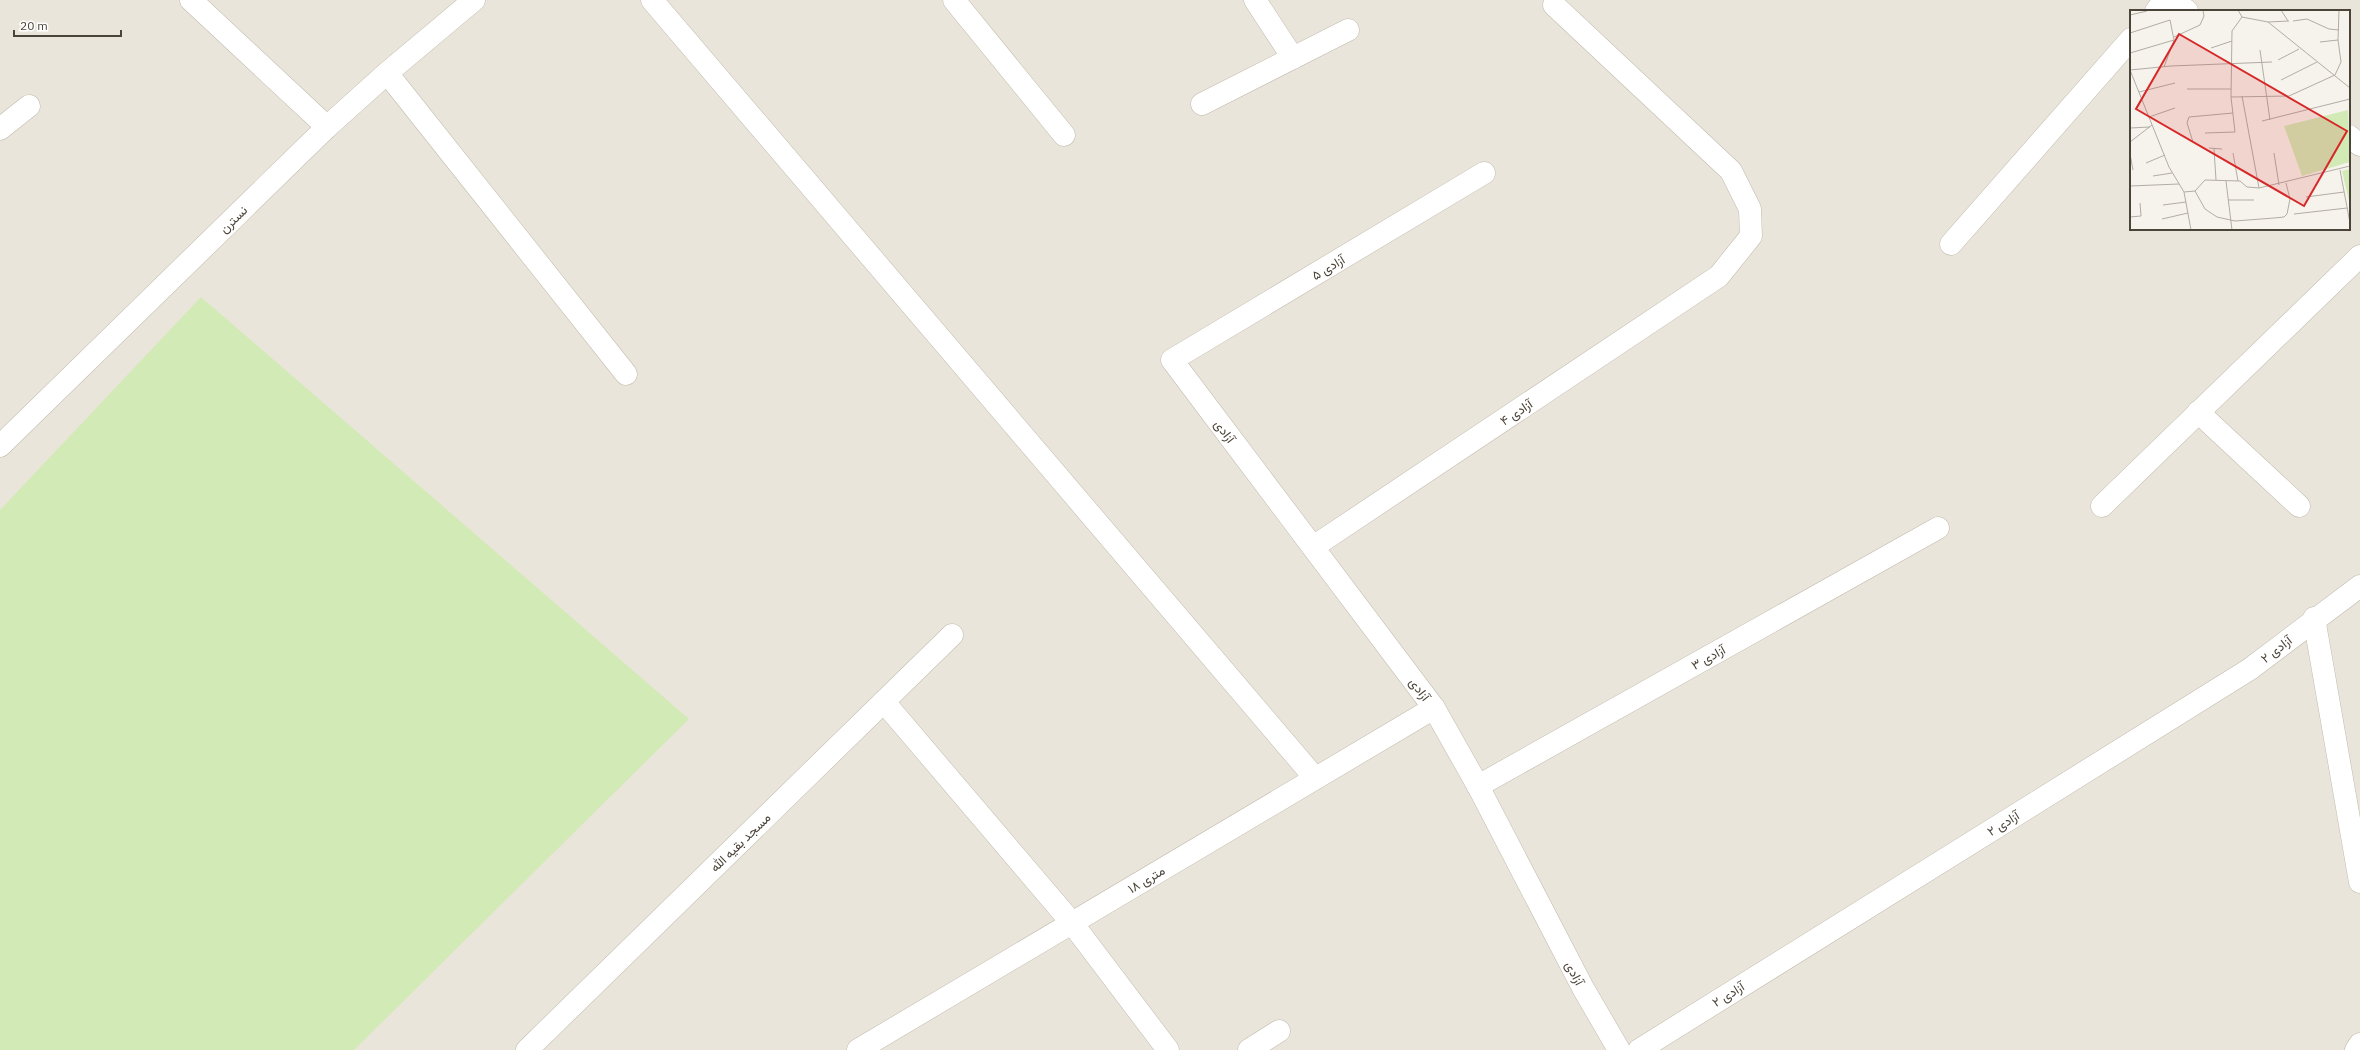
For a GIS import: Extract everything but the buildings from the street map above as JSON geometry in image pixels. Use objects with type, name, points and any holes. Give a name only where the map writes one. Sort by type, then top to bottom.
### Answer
[{"type":"street","points":[[191,0],[327,127]]},
{"type":"street","name":"نسترن","points":[[0,446],[327,127],[387,73],[474,0]]},
{"type":"street","points":[[652,0],[1314,778]]},
{"type":"street","points":[[954,0],[1064,135]]},
{"type":"street","points":[[1255,0],[1293,58]]},
{"type":"street","points":[[2157,10],[2165,0]]},
{"type":"street","points":[[2173,0],[2186,10]]},
{"type":"street","name":"آزادی ۴","points":[[1313,547],[1719,276],[1751,236],[1750,209],[1732,171],[1554,5]]},
{"type":"street","points":[[1202,104],[1348,30]]},
{"type":"street","points":[[1951,244],[2130,40]]},
{"type":"street","points":[[387,73],[626,374]]},
{"type":"street","points":[[0,129],[29,106]]},
{"type":"street","points":[[2350,137],[2360,145]]},
{"type":"street","name":"آزادی ۵","points":[[1172,360],[1484,173]]},
{"type":"street","points":[[2102,506],[2360,256]]},
{"type":"street","name":"آزادی","points":[[1172,360],[1434,708],[1478,786],[1583,988],[1619,1050]]},
{"type":"street","points":[[2198,412],[2299,506]]},
{"type":"street","name":"آزادی ۳","points":[[1478,786],[1938,528]]},
{"type":"street","name":"آزادی ۲","points":[[1639,1050],[2250,669],[2314,618],[2360,586]]},
{"type":"street","points":[[2314,618],[2360,882]]},
{"type":"street","name":"مسجد بقیه الله","points":[[527,1050],[952,635]]},
{"type":"street","points":[[884,702],[1072,923],[1168,1050]]},
{"type":"street","name":"۱۸ متری","points":[[858,1050],[1434,708]]},
{"type":"street","points":[[1249,1050],[1279,1031]]},
{"type":"street","points":[[2356,1050],[2360,1044]]},
{"type":"shaded area","points":[[0,0],[2360,0],[2360,1050],[0,1050]]},
{"type":"green space","points":[[201,297],[689,719],[354,1050],[0,1050],[0,510]]}]
